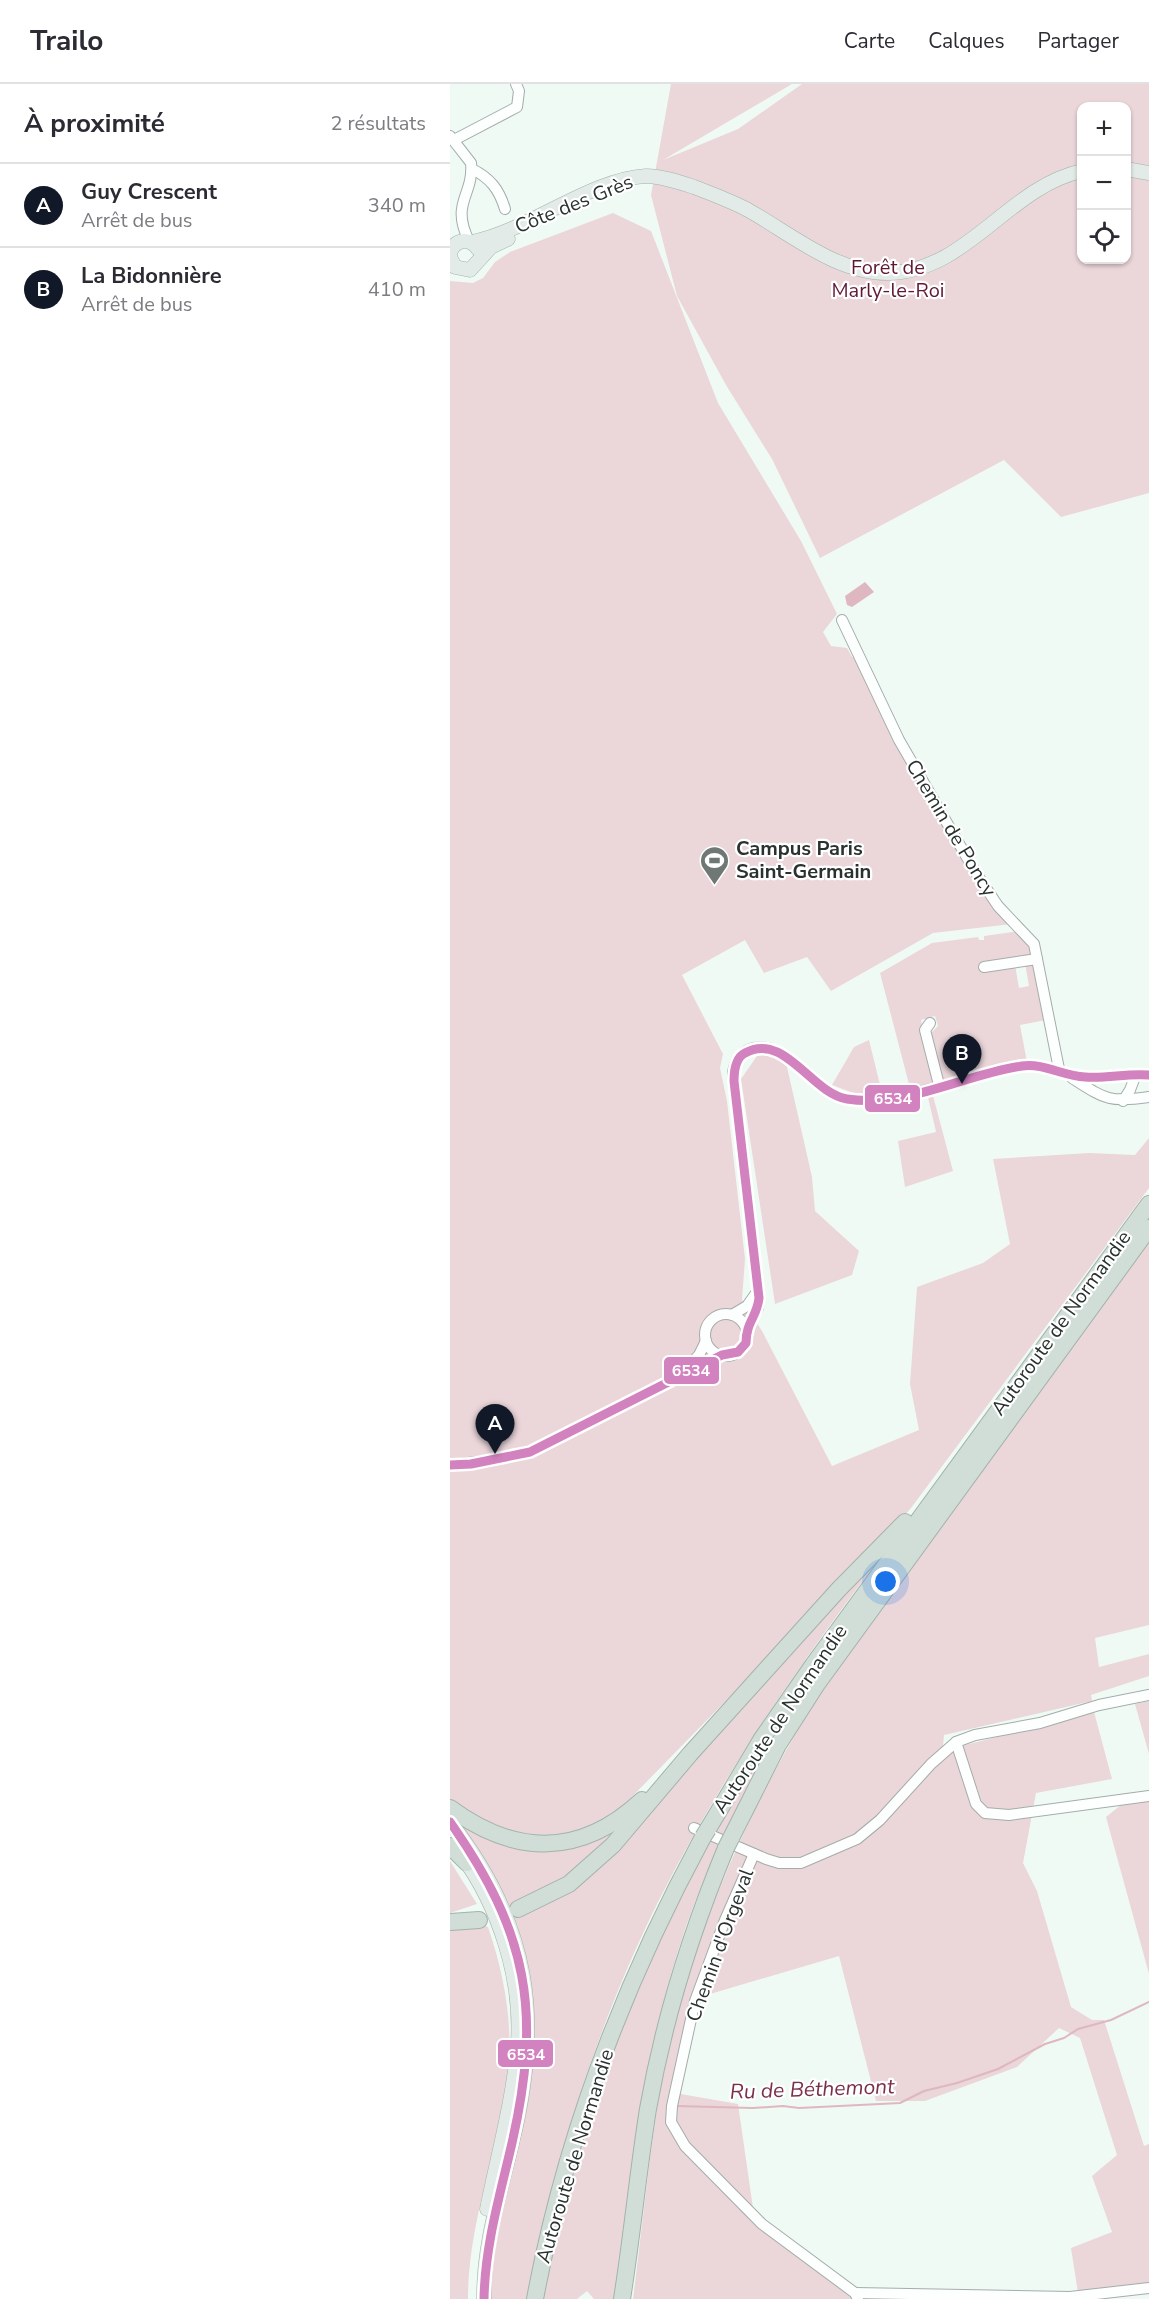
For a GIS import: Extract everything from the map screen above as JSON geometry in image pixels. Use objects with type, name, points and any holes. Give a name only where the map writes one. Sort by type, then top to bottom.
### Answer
[{"type":"highway","name":"Autoroute de Normandie","points":[[535,2299],[559,2196],[596,2076],[645,1954],[702,1831],[790,1697],[955,1467],[1149,1204]]},
{"type":"highway","name":"Autoroute de Normandie","points":[[623,2299],[648,2108],[665,2029],[696,1924],[728,1843],[778,1745],[817,1684],[1149,1228]]},
{"type":"highway","points":[[518,1909],[568,1884],[613,1845],[690,1754],[955,1467]]},
{"type":"highway","points":[[450,1808],[478,1827],[513,1841],[545,1844],[576,1840],[608,1826],[638,1803],[690,1754]]},
{"type":"highway","points":[[450,1846],[467,1863]]},
{"type":"highway","points":[[450,1922],[479,1920]]},
{"type":"main road","points":[[1131,170],[1149,172]]},
{"type":"main road","name":"Côte des Grès","points":[[471,241],[499,234],[621,181],[647,176],[678,182],[747,209],[829,258],[848,266],[888,273],[927,265],[949,255],[1029,195],[1047,184],[1077,173]]},
{"type":"main road","name":"Côte des Grès","points":[[480,259],[491,247],[612,190],[629,184],[678,182]]},
{"type":"main road","points":[[471,241],[479,249],[480,259],[470,270],[451,255],[458,242],[471,241]]},
{"type":"main road","points":[[450,1822],[497,1893],[513,1933],[526,1986],[528,2038],[525,2086],[489,2244],[484,2299]]},
{"type":"main road","points":[[450,1840],[467,1863],[492,1907],[504,1939],[515,1988],[518,2040],[513,2084],[479,2252],[475,2299]]},
{"type":"street","points":[[471,241],[455,226],[451,216],[453,202],[470,178],[471,170],[471,163],[452,138],[517,106],[517,89],[511,84]]},
{"type":"street","points":[[457,185],[471,170]]},
{"type":"street","points":[[471,170],[483,175],[500,191],[505,209]]},
{"type":"street","name":"Chemin de Poncy","points":[[842,620],[899,740],[976,873],[998,906],[1034,944],[1062,1071]]},
{"type":"street","points":[[984,967],[1037,959]]},
{"type":"street","points":[[930,1023],[926,1030],[939,1085]]},
{"type":"street","points":[[746,1328],[758,1308],[733,1072],[742,1054],[762,1047],[784,1056],[826,1091],[844,1099],[879,1100],[1025,1065],[1096,1078],[1149,1075]]},
{"type":"street","points":[[1062,1071],[1100,1096],[1122,1101],[1149,1097]]},
{"type":"street","points":[[1122,1101],[1130,1090],[1136,1074]]},
{"type":"street","points":[[732,1315],[747,1306],[757,1292]]},
{"type":"street","points":[[450,1465],[530,1452],[722,1355],[732,1355],[743,1348],[747,1338],[743,1322],[732,1315],[725,1314],[712,1320],[706,1330],[706,1341],[699,1355],[681,1375]]},
{"type":"street","points":[[706,1341],[712,1350],[722,1355]]},
{"type":"street","points":[[702,1831],[779,1863],[801,1863],[857,1839],[880,1820],[931,1764],[956,1742],[975,1735],[1040,1724],[1099,1705],[1149,1695]]},
{"type":"street","points":[[956,1742],[976,1804],[985,1814],[1009,1815],[1149,1796]]},
{"type":"street","name":"Chemin d'Orgeval","points":[[754,1854],[725,1920],[695,2001],[672,2106],[671,2122],[676,2133],[708,2169],[762,2224],[856,2296]]},
{"type":"street","points":[[856,2296],[900,2292],[1070,2297],[1149,2288]]},
{"type":"green space","name":"Forêt de Marly-le-Roi","points":[[671,84],[792,84],[663,160],[738,129],[802,84],[1149,84],[1149,493],[1061,517],[1004,460],[820,558],[772,459],[726,385],[677,296],[651,195]]},
{"type":"green space","name":"Campus Paris Saint-Germain","points":[[613,213],[651,231],[718,403],[801,541],[837,614],[823,632],[831,646],[847,648],[852,657],[856,657],[881,710],[1012,924],[933,933],[831,991],[807,957],[764,973],[745,940],[682,975],[723,1054],[720,1068],[727,1101],[745,1259],[742,1300],[762,1331],[832,1466],[919,1430],[910,1384],[917,1287],[983,1263],[1010,1244],[993,1159],[1089,1153],[1135,1155],[1149,1138],[1149,1188],[911,1508],[884,1539],[618,1811],[589,1830],[533,1837],[479,1823],[450,1802],[450,281],[473,283],[483,278],[495,262],[510,252]]},
{"type":"green space","points":[[1020,931],[1033,947],[1034,957],[1015,965],[1019,988],[1029,986],[1025,963],[1035,961],[1046,1020],[1020,1025],[1027,1062],[941,1080],[929,1035],[938,1026],[935,1016],[921,1020],[933,1083],[910,1088],[880,973],[932,943],[978,937],[979,940],[984,940],[984,936]]},
{"type":"green space","points":[[869,1040],[882,1093],[856,1094],[832,1085],[854,1047]]},
{"type":"green space","points":[[772,1053],[787,1067],[812,1177],[815,1211],[859,1251],[852,1275],[775,1304],[741,1079],[757,1056]]},
{"type":"green space","points":[[932,1092],[953,1171],[905,1187],[898,1141],[936,1132],[927,1093]]},
{"type":"green space","points":[[1149,1242],[1149,1625],[1095,1638],[1099,1667],[1149,1654],[1149,1676],[1091,1695],[1092,1701],[944,1735],[943,1746],[958,1747],[1094,1712],[1112,1779],[1036,1793],[1023,1863],[1037,1891],[1071,2007],[1092,2020],[1104,2020],[1144,2146],[1149,2144],[1149,2290],[1078,2293],[1071,2248],[1112,2232],[1092,2176],[1117,2155],[1080,2038],[1059,2028],[1017,2067],[925,2101],[876,2101],[839,1956],[700,1997],[675,2093],[738,2104],[754,2215],[858,2290],[916,2299],[633,2299],[655,2124],[673,2021],[681,1992],[712,1908],[756,1808],[790,1743],[828,1680]]},
{"type":"green space","points":[[883,1554],[763,1722],[708,1809],[683,1854],[637,1947],[597,2045],[564,2146],[526,2299],[491,2299],[495,2245],[527,2092],[533,2027],[532,1995],[519,1932],[507,1902],[488,1868],[450,1814],[520,1847],[626,1822],[563,1881],[516,1901],[565,1888],[840,1594]]},
{"type":"green space","points":[[1149,1701],[1149,1754],[1135,1704]]},
{"type":"green space","points":[[789,1709],[742,1797],[713,1858],[678,1951],[655,2037],[639,2124],[615,2299],[594,2299],[587,2291],[577,2299],[541,2299],[593,2096],[620,2026],[685,1882]]},
{"type":"green space","points":[[1149,1800],[1149,1974],[1106,1817],[1121,1805]]},
{"type":"green space","points":[[450,1861],[477,1904],[450,1913]]},
{"type":"green space","points":[[478,1924],[488,1927],[500,1967],[509,2027],[509,2067],[472,2246],[468,2299],[450,2299],[450,1925]]},
{"type":"shaded area","points":[[865,582],[874,592],[852,607],[847,605],[845,596]]},
{"type":"waterway","name":"Ru de Béthemont","points":[[676,2106],[799,2108],[900,2103],[924,2091],[998,2069],[1078,2029],[1111,2020],[1149,2002]]},
{"type":"transit line","name":"6534","points":[[450,1465],[471,1464],[530,1452],[722,1355],[738,1352],[746,1343],[746,1336],[759,1298],[734,1081],[737,1061],[745,1053],[759,1048],[772,1050],[798,1066],[834,1095],[847,1099],[892,1099],[914,1095],[1022,1066],[1038,1066],[1085,1077],[1149,1075]]},
{"type":"transit line","name":"6534","points":[[450,1822],[497,1900],[512,1938],[522,1975],[526,2013],[526,2053],[521,2096],[490,2240],[484,2299]]},
{"type":"place","name":"Campus Paris Saint-Germain","points":[[715,886]]},
{"type":"place","name":"La Bidonnière","points":[[962,1084]]},
{"type":"place","name":"Guy Crescent","points":[[495,1454]]}]
